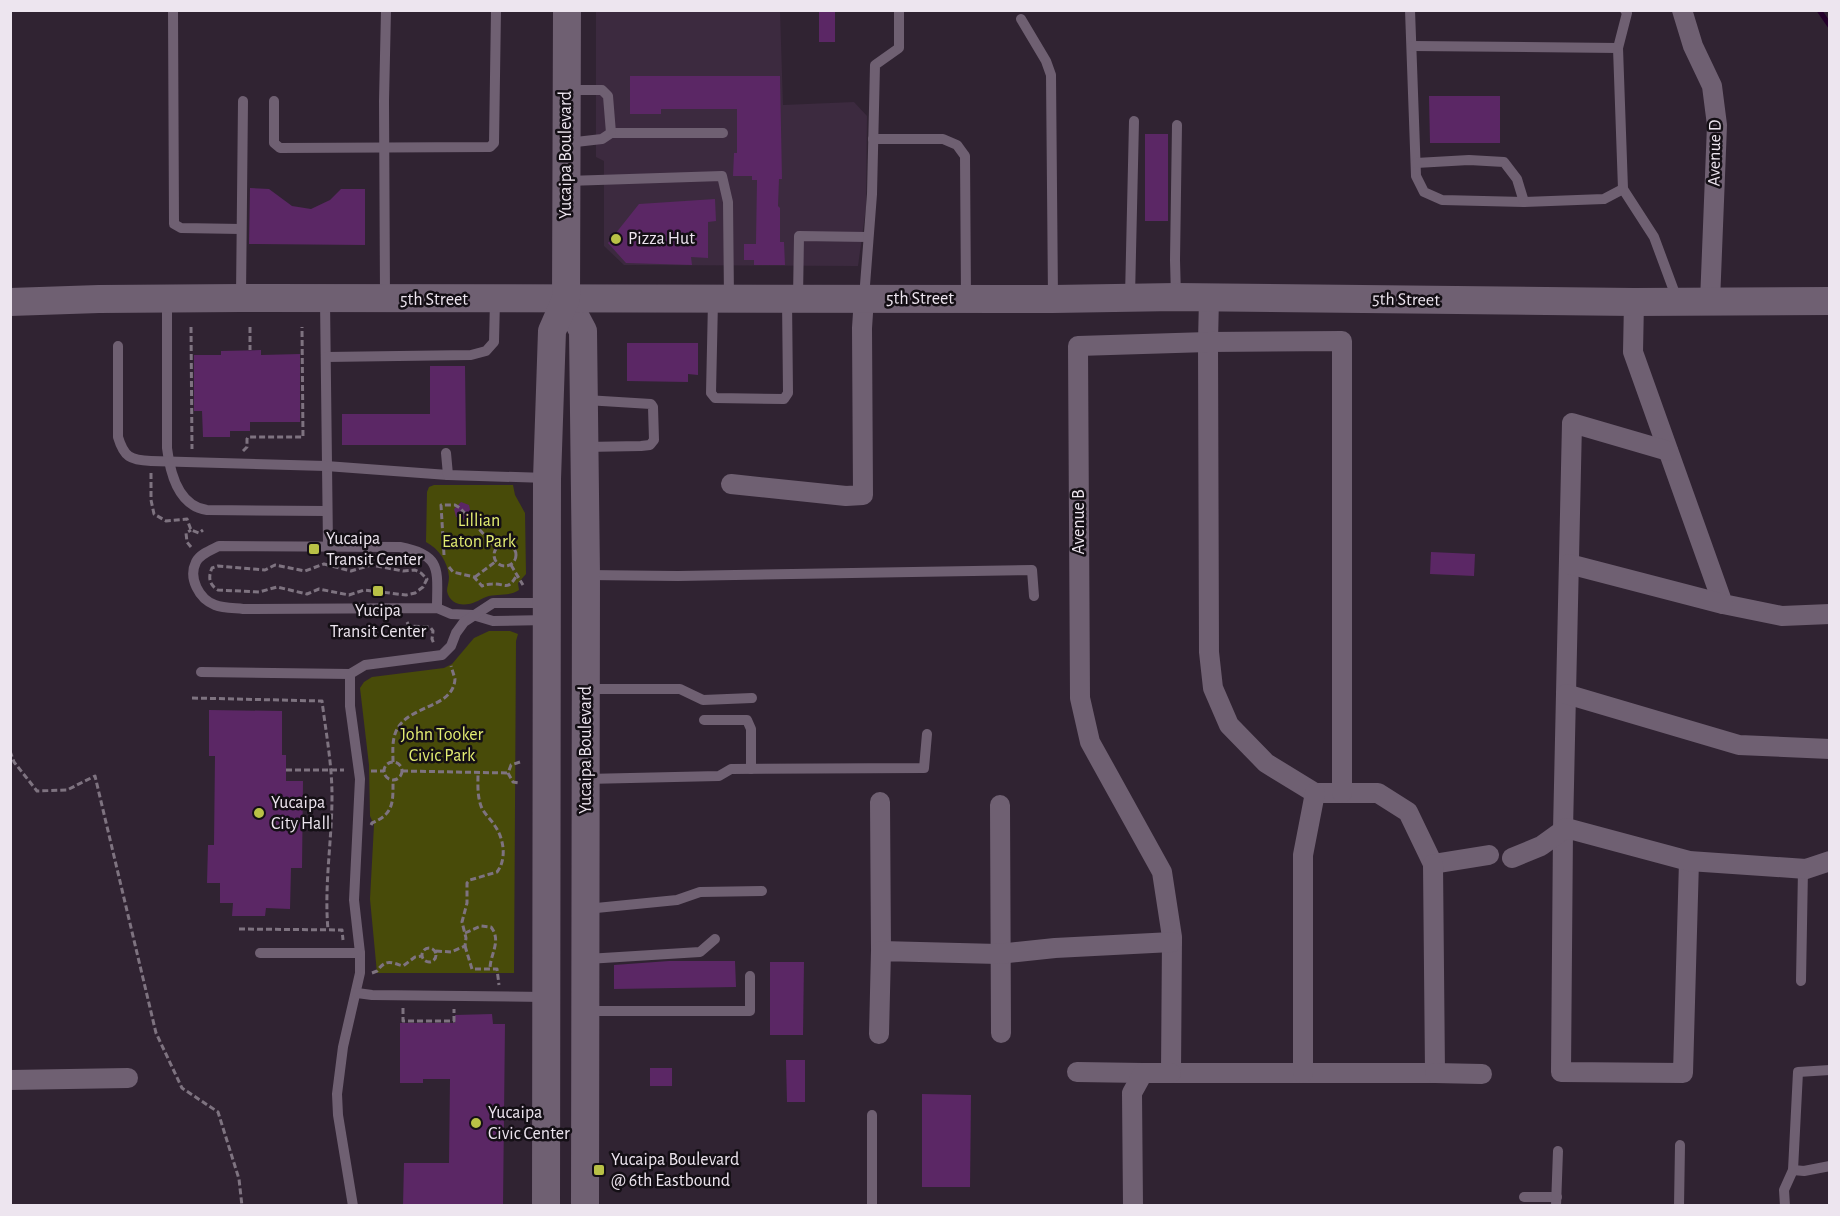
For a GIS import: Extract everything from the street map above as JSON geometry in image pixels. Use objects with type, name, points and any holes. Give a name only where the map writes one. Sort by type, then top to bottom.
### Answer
[{"type":"main road","name":"Yucaipa Boulevard","points":[[546,1206],[547,478],[552,331],[566,299],[567,10]]},
{"type":"main road","name":"5th Street","points":[[10,302],[241,298],[495,300],[1176,297],[1634,302],[1830,301]]},
{"type":"main road","name":"Yucaipa Boulevard","points":[[566,299],[583,331],[586,575],[585,1206]]},
{"type":"street","name":"Avenue D","points":[[1682,10],[1693,46],[1712,86],[1715,101],[1717,125],[1710,302]]},
{"type":"street","points":[[731,484],[846,496],[862,495],[864,298]]},
{"type":"street","points":[[1209,298],[1209,651],[1213,688],[1229,725],[1266,763],[1315,793],[1377,793],[1408,812],[1433,864],[1435,1073]]},
{"type":"street","points":[[1634,302],[1633,352],[1723,604]]},
{"type":"street","points":[[1208,342],[1342,341],[1342,793]]},
{"type":"street","name":"Avenue B","points":[[1171,1073],[1172,942],[1161,872],[1090,742],[1080,698],[1078,346],[1208,342]]},
{"type":"street","points":[[1668,451],[1572,423],[1563,830],[1561,1072],[1683,1073],[1689,861]]},
{"type":"street","points":[[1569,564],[1723,604],[1782,616],[1830,614]]},
{"type":"street","points":[[1566,694],[1739,745],[1830,749]]},
{"type":"street","points":[[1302,1073],[1302,855],[1315,793]]},
{"type":"street","points":[[879,1034],[880,802]]},
{"type":"street","points":[[1000,805],[1001,1033]]},
{"type":"street","points":[[1512,858],[1541,846],[1566,828],[1689,861],[1803,869],[1830,861]]},
{"type":"street","points":[[1433,864],[1489,855]]},
{"type":"street","points":[[881,951],[1002,953],[1172,942]]},
{"type":"street","points":[[1077,1072],[1482,1074]]},
{"type":"street","points":[[1134,1206],[1132,1093],[1143,1073]]},
{"type":"street","points":[[10,1080],[128,1078]]},
{"type":"lane","points":[[174,10],[174,224],[181,228],[241,229]]},
{"type":"lane","points":[[385,299],[386,10]]},
{"type":"lane","points":[[274,101],[274,143],[280,148],[490,147],[494,143],[496,10]]},
{"type":"lane","points":[[864,298],[872,194],[875,65],[899,48],[899,10]]},
{"type":"lane","points":[[1410,10],[1416,176],[1424,192],[1442,200],[1524,202],[1604,199],[1623,189]]},
{"type":"lane","points":[[1625,10],[1627,13],[1618,48],[1623,189],[1654,237],[1678,302]]},
{"type":"lane","points":[[1021,20],[1046,61],[1051,75],[1053,299]]},
{"type":"lane","points":[[1412,46],[1618,48]]},
{"type":"lane","points":[[567,90],[602,90],[609,96],[611,133]]},
{"type":"lane","points":[[241,298],[243,101]]},
{"type":"lane","points":[[1130,298],[1134,121]]},
{"type":"lane","points":[[1176,297],[1177,124]]},
{"type":"lane","points":[[566,143],[602,139],[611,133],[723,133]]},
{"type":"lane","points":[[873,139],[943,139],[957,145],[966,156],[966,299]]},
{"type":"lane","points":[[1416,163],[1469,160],[1504,162],[1517,178],[1524,202]]},
{"type":"lane","points":[[566,181],[722,176],[728,202],[711,393],[715,398],[784,399],[788,393],[799,236],[868,237]]},
{"type":"lane","points":[[167,299],[167,447],[169,461],[181,495],[196,509],[327,511]]},
{"type":"lane","points":[[325,299],[328,546]]},
{"type":"lane","points":[[326,357],[471,355],[486,351],[494,342],[495,300]]},
{"type":"lane","points":[[118,346],[118,437],[122,450],[130,458],[140,461],[326,465],[447,475],[547,478]]},
{"type":"lane","points":[[584,400],[648,402],[653,407],[654,440],[650,445],[641,446],[584,447]]},
{"type":"lane","points":[[446,453],[447,475]]},
{"type":"lane","points":[[437,608],[435,566],[429,557],[419,551],[400,547],[219,546],[200,556],[196,562],[194,578],[197,590],[204,599],[215,605],[243,609],[437,608],[451,614],[473,615],[493,621],[547,611]]},
{"type":"lane","points":[[586,575],[678,576],[1032,570],[1035,596]]},
{"type":"lane","points":[[201,672],[350,674],[365,665],[442,655],[451,646],[460,627],[473,615],[494,603],[547,611]]},
{"type":"lane","points":[[350,674],[350,706],[360,779],[354,900],[360,973],[343,1047],[338,1115],[352,1206]]},
{"type":"lane","points":[[586,689],[681,689],[703,700],[752,698]]},
{"type":"lane","points":[[704,720],[747,720],[751,729],[751,769]]},
{"type":"lane","points":[[586,779],[718,776],[731,769],[924,768],[927,734]]},
{"type":"lane","points":[[1801,981],[1803,869]]},
{"type":"lane","points":[[586,910],[677,900],[700,892],[762,891]]},
{"type":"lane","points":[[586,958],[700,952],[715,939]]},
{"type":"lane","points":[[260,953],[360,953]]},
{"type":"lane","points":[[586,1011],[750,1011],[750,976]]},
{"type":"lane","points":[[357,993],[546,997]]},
{"type":"lane","points":[[1785,1206],[1784,1190],[1793,1170],[1798,1072],[1830,1070]]},
{"type":"lane","points":[[872,1115],[872,1206]]},
{"type":"lane","points":[[1679,1206],[1680,1145]]},
{"type":"lane","points":[[1524,1197],[1556,1201],[1558,1151]]},
{"type":"lane","points":[[1793,1170],[1804,1171],[1830,1166]]},
{"type":"path","points":[[191,327],[191,448],[194,450]]},
{"type":"path","points":[[250,327],[250,350]]},
{"type":"path","points":[[235,451],[245,451],[248,437],[303,437],[302,327]]},
{"type":"path","points":[[151,471],[151,500],[154,514],[166,521],[187,519],[191,530],[199,533],[203,530]]},
{"type":"path","points":[[496,548],[460,508],[455,505],[441,505],[445,559],[453,572],[474,577],[482,586],[511,585],[517,575]]},
{"type":"path","points":[[191,530],[186,533],[186,537],[192,548]]},
{"type":"path","points":[[503,544],[513,548],[516,555],[511,565],[504,567],[495,562],[493,555],[496,548],[503,544]]},
{"type":"path","points":[[474,577],[495,562]]},
{"type":"path","points":[[324,564],[351,571],[371,565],[403,571],[415,570],[427,579],[423,587],[415,593],[406,595],[364,590],[350,595],[319,589],[306,594],[277,587],[259,592],[218,590],[213,587],[210,575],[212,568],[218,566],[265,570],[275,565],[305,571],[324,564]]},
{"type":"path","points":[[511,565],[523,585]]},
{"type":"path","points":[[406,621],[409,626],[430,627],[433,631],[432,639],[435,646]]},
{"type":"path","points":[[393,762],[393,741],[397,727],[409,715],[450,694],[455,679],[450,666]]},
{"type":"path","points":[[192,698],[322,700],[331,770],[331,817],[326,891],[328,930]]},
{"type":"path","points":[[10,751],[14,762],[37,791],[67,790],[95,776],[156,1033],[182,1088],[218,1112],[239,1179],[242,1206]]},
{"type":"path","points":[[393,762],[386,766],[384,771],[385,777],[393,781]]},
{"type":"path","points":[[393,762],[400,766],[402,771],[400,777],[393,781]]},
{"type":"path","points":[[508,772],[513,763],[520,762]]},
{"type":"path","points":[[286,770],[344,770]]},
{"type":"path","points":[[370,771],[384,771]]},
{"type":"path","points":[[402,771],[508,772]]},
{"type":"path","points":[[478,772],[478,796],[481,805],[497,827],[503,852],[502,862],[497,872],[467,883],[467,903],[462,922],[466,938],[465,946],[472,969],[498,971],[500,986]]},
{"type":"path","points":[[508,772],[513,782],[520,783]]},
{"type":"path","points":[[370,835],[372,823],[388,813],[391,806],[393,781]]},
{"type":"path","points":[[465,933],[482,926],[491,927],[496,943],[490,957],[490,969]]},
{"type":"path","points":[[239,929],[342,930],[345,953]]},
{"type":"path","points":[[436,951],[435,958],[431,962],[426,962],[422,956],[422,951],[428,947],[436,951],[450,952],[465,946]]},
{"type":"path","points":[[372,966],[372,973],[377,971],[381,964],[403,966],[416,957],[422,956]]},
{"type":"path","points":[[403,1008],[403,1021],[454,1022],[454,1008],[465,1009]]},
{"type":"shaded area","points":[[596,11],[780,11],[783,105],[854,102],[867,116],[866,208],[858,266],[624,265],[604,246],[604,161],[596,157]]},
{"type":"green space","name":"Lillian Eaton Park","points":[[434,485],[513,485],[515,495],[525,513],[526,574],[518,583],[519,590],[465,604],[458,604],[450,598],[447,591],[449,579],[445,561],[439,552],[426,542],[427,492],[429,487]]},
{"type":"green space","name":"John Tooker Civic Park","points":[[489,631],[510,631],[518,634],[516,641],[514,973],[377,973],[370,899],[374,825],[370,816],[369,765],[360,688],[372,677],[444,668],[452,664],[474,638]]},
{"type":"building","points":[[819,10],[835,10],[835,42],[819,42]]},
{"type":"building","points":[[630,76],[780,76],[782,179],[779,179],[778,206],[780,208],[780,242],[784,242],[785,265],[754,265],[754,260],[744,260],[744,244],[756,244],[757,180],[752,180],[752,176],[733,176],[734,153],[737,153],[737,109],[661,109],[661,114],[630,114]]},
{"type":"building","points":[[1429,96],[1500,96],[1500,143],[1430,143]]},
{"type":"building","points":[[1145,134],[1168,134],[1168,221],[1145,221]]},
{"type":"building","points":[[250,188],[269,189],[292,206],[311,209],[330,200],[341,189],[365,189],[365,245],[249,244]]},
{"type":"building","points":[[715,199],[716,221],[708,222],[708,258],[691,257],[692,265],[626,263],[608,243],[639,204]]},
{"type":"building","points":[[627,343],[698,343],[698,375],[688,374],[688,382],[627,381]]},
{"type":"building","points":[[261,350],[261,355],[300,354],[300,422],[250,422],[250,431],[230,431],[230,437],[203,437],[202,411],[194,411],[194,355],[221,355],[221,351]]},
{"type":"building","points":[[430,366],[465,366],[466,445],[342,445],[342,414],[430,414]]},
{"type":"building","points":[[461,502],[469,505],[471,514],[465,520],[456,517],[454,509]]},
{"type":"building","points":[[1431,552],[1475,554],[1474,576],[1430,574]]},
{"type":"building","name":"Yucaipa City Hall","points":[[209,710],[282,711],[282,755],[286,755],[286,781],[303,781],[302,868],[291,868],[290,909],[266,908],[265,916],[232,916],[233,903],[220,903],[220,883],[207,883],[208,845],[214,845],[215,756],[209,756]]},
{"type":"building","points":[[669,961],[735,961],[736,987],[614,989],[614,965]]},
{"type":"building","points":[[770,962],[804,962],[803,1035],[770,1035]]},
{"type":"building","name":"Yucaipa Civic Center","points":[[492,1014],[493,1024],[505,1024],[503,1206],[403,1206],[404,1163],[449,1163],[450,1079],[423,1079],[423,1083],[400,1083],[400,1023],[455,1023],[455,1015]]},
{"type":"building","points":[[786,1060],[805,1060],[805,1102],[787,1102]]},
{"type":"building","points":[[650,1068],[672,1068],[672,1086],[650,1086]]},
{"type":"building","points":[[922,1094],[971,1095],[970,1187],[922,1187]]},
{"type":"waterway","points":[[1819,10],[1830,26]]},
{"type":"place","name":"Pizza Hut","points":[[616,239]]},
{"type":"place","name":"Yucaipa Transit Center","points":[[314,549]]},
{"type":"place","name":"Yucipa Transit Center","points":[[378,591]]},
{"type":"place","name":"Yucaipa City Hall","points":[[259,813]]},
{"type":"place","name":"Yucaipa Civic Center","points":[[476,1123]]},
{"type":"place","name":"Yucaipa Boulevard @ 6th Eastbound","points":[[599,1170]]}]
